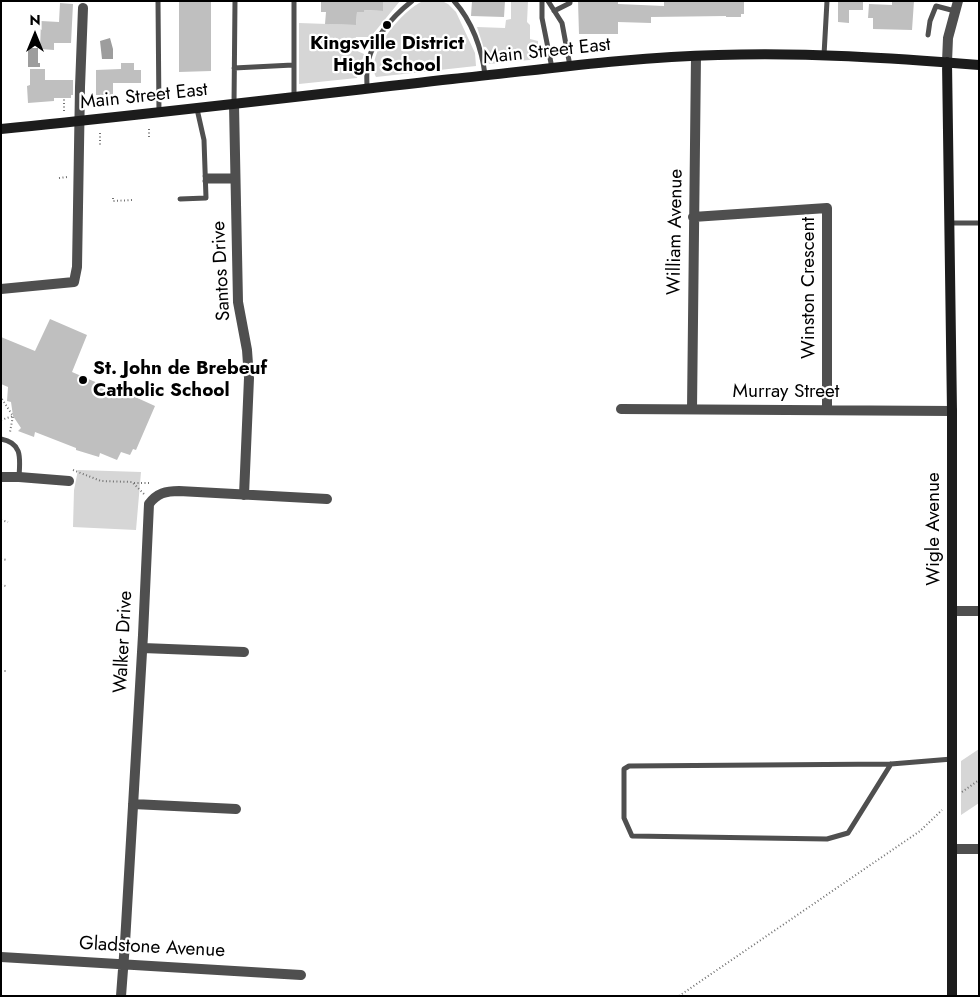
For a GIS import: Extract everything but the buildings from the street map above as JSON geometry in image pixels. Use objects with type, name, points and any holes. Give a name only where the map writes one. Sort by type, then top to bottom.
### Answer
[{"type":"main road","name":"Main Street East","points":[[1,129],[234,105],[570,66],[696,56],[824,55],[979,65]]},
{"type":"main road","name":"Wigle Avenue","points":[[947,62],[952,411],[952,996]]},
{"type":"street","points":[[1,289],[74,282],[77,267],[80,86],[85,5]]},
{"type":"street","points":[[947,62],[948,38],[957,6]]},
{"type":"street","name":"William Avenue","points":[[692,409],[696,56]]},
{"type":"street","name":"Santos Drive","points":[[234,105],[238,302],[247,350],[249,378],[244,495]]},
{"type":"street","name":"Winston Crescent","points":[[693,217],[827,208],[826,410]]},
{"type":"street","name":"Murray Street","points":[[621,409],[952,411]]},
{"type":"street","points":[[1,477],[69,482]]},
{"type":"street","name":"Walker Drive","points":[[121,996],[143,648],[149,504],[154,498],[168,491],[179,490],[327,500]]},
{"type":"street","points":[[952,611],[979,611]]},
{"type":"street","points":[[143,648],[244,652]]},
{"type":"street","points":[[133,804],[236,810]]},
{"type":"street","points":[[952,849],[979,849]]},
{"type":"street","name":"Gladstone Avenue","points":[[1,957],[301,975]]},
{"type":"lane","points":[[158,1],[159,113]]},
{"type":"lane","points":[[234,105],[235,1]]},
{"type":"lane","points":[[294,1],[294,97]]},
{"type":"lane","points":[[367,89],[368,63],[373,49],[389,24],[412,1]]},
{"type":"lane","points":[[454,1],[476,38],[482,54],[485,76]]},
{"type":"lane","points":[[542,1],[542,18],[552,68]]},
{"type":"lane","points":[[548,1],[562,23],[570,66]]},
{"type":"lane","points":[[554,11],[570,3],[570,1]]},
{"type":"lane","points":[[824,55],[827,1]]},
{"type":"lane","points":[[928,35],[930,21],[936,4],[957,6]]},
{"type":"lane","points":[[234,68],[293,65]]},
{"type":"lane","points":[[180,199],[206,198],[204,140],[197,108]]},
{"type":"lane","points":[[205,178],[236,178]]},
{"type":"lane","points":[[950,223],[979,223]]},
{"type":"lane","points":[[1,439],[9,440],[18,450],[20,461],[19,477]]},
{"type":"lane","points":[[891,764],[848,833],[827,839],[632,836],[624,818],[624,768],[629,766],[891,764],[952,759]]},
{"type":"path","points":[[100,95],[100,107]]},
{"type":"path","points":[[64,98],[64,110]]},
{"type":"path","points":[[149,128],[149,136]]},
{"type":"path","points":[[100,133],[100,148]]},
{"type":"path","points":[[59,178],[73,176]]},
{"type":"path","points":[[113,198],[114,202],[133,200]]},
{"type":"path","points":[[1,394],[2,400],[12,416],[10,432]]},
{"type":"path","points":[[1,420],[12,416]]},
{"type":"path","points":[[73,470],[101,480],[149,483]]},
{"type":"path","points":[[132,482],[144,494]]},
{"type":"path","points":[[1,520],[8,522]]},
{"type":"path","points":[[1,560],[7,560]]},
{"type":"path","points":[[1,585],[6,586]]},
{"type":"path","points":[[1,671],[6,671]]},
{"type":"path","points":[[679,996],[920,831]]},
{"type":"shaded area","points":[[383,1],[400,1],[373,34],[368,37],[356,37],[355,50],[364,54],[357,78],[299,84],[299,23],[356,25],[357,12],[364,12],[364,10],[383,11]]},
{"type":"shaded area","points":[[423,1],[442,1],[456,12],[475,53],[476,66],[376,77],[374,67],[376,56],[388,33],[406,13]]},
{"type":"shaded area","points":[[511,1],[528,1],[527,22],[530,25],[530,39],[538,41],[538,48],[548,50],[549,58],[489,64],[477,27],[505,28],[506,20],[511,19]]},
{"type":"shaded area","points":[[110,38],[113,59],[102,59],[100,41]]},
{"type":"shaded area","points":[[28,48],[38,48],[38,63],[40,63],[40,67],[28,67]]},
{"type":"shaded area","points":[[78,470],[141,472],[136,530],[73,527],[74,490]]},
{"type":"shaded area","points":[[979,749],[979,803],[961,815],[961,761]]},
{"type":"place","name":"Kingsville District High School","points":[[387,25]]},
{"type":"place","name":"St. John de Brebeuf Catholic School","points":[[83,380]]}]
